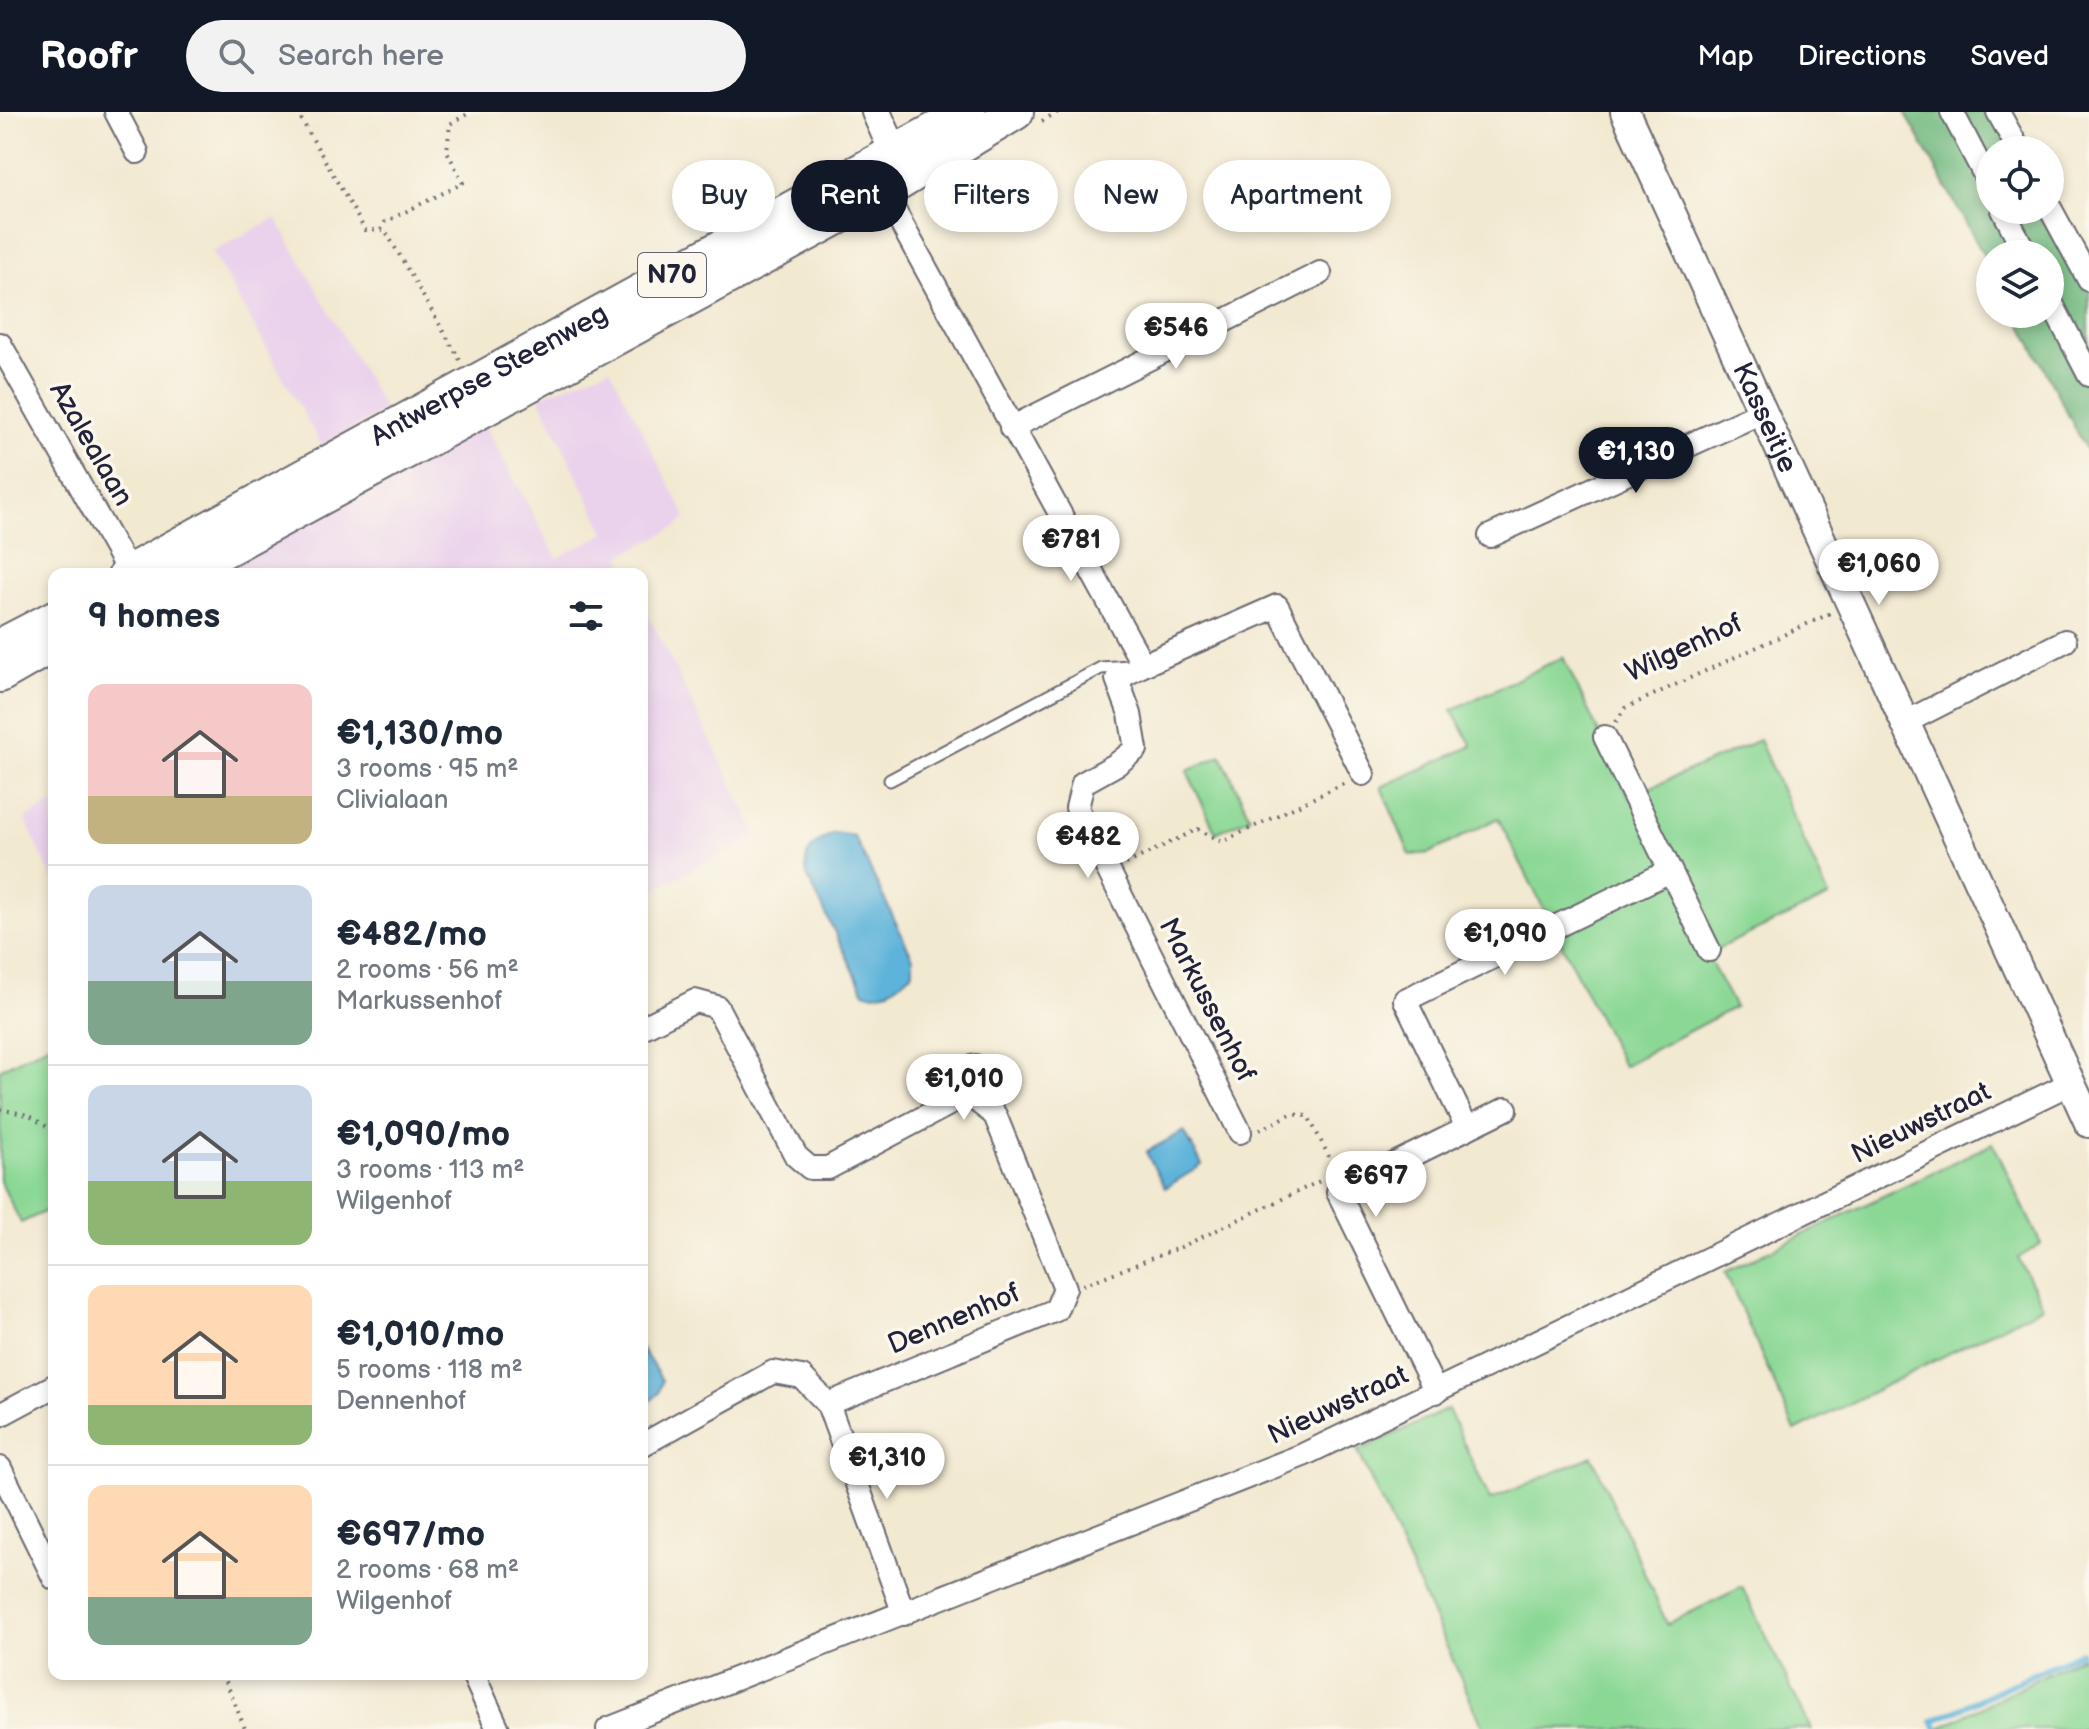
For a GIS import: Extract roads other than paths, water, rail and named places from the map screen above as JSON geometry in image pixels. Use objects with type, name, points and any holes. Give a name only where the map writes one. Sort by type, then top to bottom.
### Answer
[{"type":"main road","name":"N70","points":[[905,160],[968,112]]},
{"type":"main road","name":"N70","points":[[908,163],[1016,112]]},
{"type":"main road","name":"Antwerpse Steenweg","points":[[137,568],[474,383],[791,222]]},
{"type":"main road","name":"Antwerpse Steenweg","points":[[191,568],[791,228]]},
{"type":"main road","points":[[0,646],[48,621]]},
{"type":"main road","points":[[0,675],[48,647]]},
{"type":"street","points":[[116,112],[137,152]]},
{"type":"street","points":[[876,112],[886,160]]},
{"type":"street","name":"Kasseitje","points":[[1625,112],[2089,1123]]},
{"type":"street","points":[[1952,112],[1976,158]]},
{"type":"street","points":[[1998,112],[2011,136]]},
{"type":"street","points":[[908,212],[1011,428],[1143,665],[1277,606],[1363,774]]},
{"type":"street","points":[[2059,224],[2089,280]]},
{"type":"street","points":[[1011,428],[1320,273]]},
{"type":"street","points":[[2064,327],[2089,375]]},
{"type":"street","name":"Azalealaan","points":[[0,344],[125,568]]},
{"type":"street","points":[[1490,536],[1762,412]]},
{"type":"street","points":[[1904,723],[2065,641]]},
{"type":"street","name":"Markussenhof","points":[[1143,665],[1117,679],[1130,714],[1136,749],[1083,783],[1077,808],[1240,1132]]},
{"type":"street","points":[[1605,737],[1709,950]]},
{"type":"street","points":[[1467,1128],[1405,1000],[1670,871]]},
{"type":"street","points":[[648,1025],[695,1001],[717,1007],[796,1156],[810,1168],[828,1168],[968,1094],[975,1066]]},
{"type":"street","name":"Nieuwstraat","points":[[608,1729],[1234,1484],[1436,1392],[2071,1083]]},
{"type":"street","name":"Dennenhof","points":[[828,1404],[1056,1310],[1065,1288],[995,1115],[968,1094]]},
{"type":"street","points":[[1436,1392],[1338,1192],[1506,1109]]},
{"type":"street","points":[[648,1442],[773,1372],[802,1377],[828,1404],[904,1614]]},
{"type":"street","points":[[0,1415],[48,1389]]},
{"type":"street","points":[[0,1468],[48,1566]]},
{"type":"street","points":[[476,1680],[498,1729]]},
{"type":"lane","points":[[890,780],[1101,668],[1143,665]]},
{"type":"water","points":[[834,833],[854,836],[913,958],[913,972],[878,994],[864,992],[807,876],[806,861],[811,849]]},
{"type":"water","points":[[1184,1131],[1202,1165],[1165,1188],[1146,1152]]},
{"type":"water","points":[[648,1358],[662,1380],[659,1393],[648,1403]]},
{"type":"waterway","points":[[1937,1729],[1933,1721],[2081,1652]]}]
